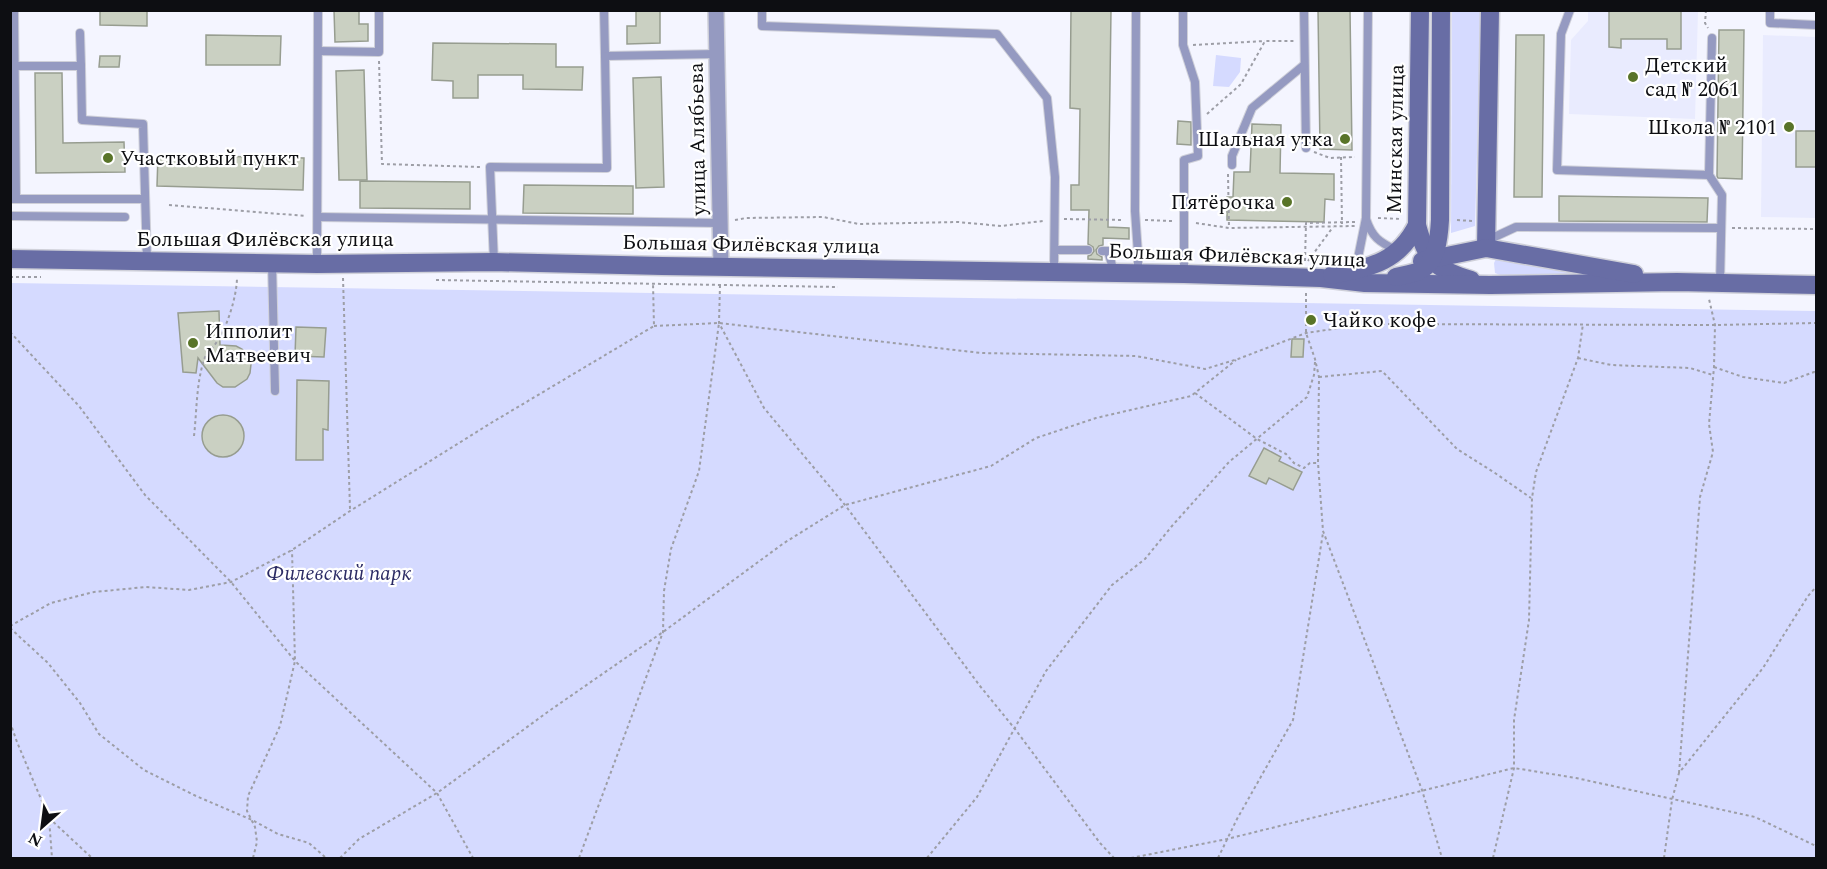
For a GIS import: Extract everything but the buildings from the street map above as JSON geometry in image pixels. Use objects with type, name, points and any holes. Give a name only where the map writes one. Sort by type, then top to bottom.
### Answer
[{"type":"main road","name":"Минская улица","points":[[1359,277],[1398,251],[1410,238],[1420,10]]},
{"type":"main road","points":[[1441,10],[1446,220],[1444,230],[1467,252]]},
{"type":"main road","points":[[1486,244],[1490,10]]},
{"type":"main road","points":[[1359,277],[1415,272],[1425,267],[1432,259],[1446,220]]},
{"type":"main road","name":"Большая Филёвская улица","points":[[1409,222],[1423,247],[1438,266],[1450,273],[1490,285]]},
{"type":"main road","name":"Большая Филёвская улица","points":[[1380,263],[1417,262],[1467,252],[1486,244],[1677,282]]},
{"type":"main road","name":"Большая Филёвская улица","points":[[10,259],[317,264],[494,262],[721,276],[1113,272],[1313,278],[1359,277],[1490,285],[1677,282],[1816,285]]},
{"type":"street","name":"улица Алябьева","points":[[716,10],[721,276]]},
{"type":"lane","points":[[14,10],[13,199],[144,199]]},
{"type":"lane","points":[[317,264],[318,10]]},
{"type":"lane","points":[[318,51],[379,52],[379,10]]},
{"type":"lane","points":[[494,262],[490,167],[607,168],[603,10]]},
{"type":"lane","points":[[762,10],[762,26],[997,34],[1047,98],[1055,177],[1054,272]]},
{"type":"lane","points":[[1183,10],[1182,45],[1195,82],[1198,156],[1184,160],[1184,274]]},
{"type":"lane","points":[[1304,10],[1306,148]]},
{"type":"lane","points":[[1359,277],[1358,258],[1366,218],[1368,10]]},
{"type":"lane","points":[[1570,10],[1562,34],[1557,170],[1709,175]]},
{"type":"lane","points":[[1770,10],[1770,23],[1816,25]]},
{"type":"lane","points":[[1136,12],[1135,220],[1138,273]]},
{"type":"lane","points":[[80,33],[82,120],[143,124],[147,261]]},
{"type":"lane","points":[[1711,283],[1721,228],[1722,195],[1709,175],[1712,38]]},
{"type":"lane","points":[[605,56],[717,54]]},
{"type":"lane","points":[[1232,165],[1232,156],[1252,108],[1304,65]]},
{"type":"lane","points":[[13,66],[81,66]]},
{"type":"lane","points":[[10,216],[125,217]]},
{"type":"lane","points":[[318,217],[720,222]]},
{"type":"lane","points":[[1366,218],[1371,233],[1382,243],[1398,251]]},
{"type":"lane","points":[[1486,244],[1516,227],[1704,232],[1721,228]]},
{"type":"lane","points":[[1054,250],[1088,250]]},
{"type":"lane","points":[[1102,251],[1108,251],[1113,272]]},
{"type":"lane","points":[[272,263],[275,391]]},
{"type":"path","points":[[1706,10],[1705,24],[1712,38]]},
{"type":"path","points":[[1197,123],[1241,84],[1265,41]]},
{"type":"path","points":[[1182,45],[1303,41]]},
{"type":"path","points":[[379,52],[382,164],[490,167]]},
{"type":"path","points":[[1306,148],[1330,158],[1366,156]]},
{"type":"path","points":[[1356,152],[1356,164]]},
{"type":"path","points":[[1341,157],[1342,224]]},
{"type":"path","points":[[1229,228],[1228,170],[1232,165]]},
{"type":"path","points":[[169,205],[318,217]]},
{"type":"path","points":[[720,222],[746,218],[823,217],[860,224],[958,222],[1001,226],[1056,219],[1183,221],[1229,228],[1334,227],[1342,224]]},
{"type":"path","points":[[1378,218],[1409,222]]},
{"type":"path","points":[[1446,220],[1475,221]]},
{"type":"path","points":[[1334,227],[1305,265],[1306,223],[1342,224]]},
{"type":"path","points":[[1721,228],[1816,230]]},
{"type":"path","points":[[663,249],[695,249]]},
{"type":"path","points":[[579,858],[663,632],[664,591],[671,549],[699,471],[719,323],[721,276]]},
{"type":"path","points":[[654,326],[653,283],[721,276],[838,287]]},
{"type":"path","points":[[194,436],[201,372],[206,354],[217,342],[232,308],[237,290],[237,277]]},
{"type":"path","points":[[343,278],[350,511]]},
{"type":"path","points":[[1218,858],[1293,720],[1323,531],[1318,463],[1319,377],[1306,333],[1313,278]]},
{"type":"path","points":[[1664,858],[1672,800],[1679,773],[1700,497],[1713,452],[1709,424],[1715,325],[1709,299],[1711,283]]},
{"type":"path","points":[[326,858],[309,843],[278,834],[144,770],[99,734],[80,702],[48,663],[10,627],[51,603],[94,592],[146,587],[189,590],[231,582],[292,550],[491,423],[654,326],[719,323],[981,354],[1136,356],[1205,369],[1306,333],[1367,324],[1715,325],[1816,322]]},
{"type":"path","points":[[719,323],[764,408],[845,505],[1100,843],[1114,858]]},
{"type":"path","points":[[1493,858],[1514,768],[1514,720],[1529,620],[1532,498],[1536,472],[1578,358],[1583,323]]},
{"type":"path","points":[[10,332],[79,406],[146,495],[231,582],[295,661],[437,793],[473,858]]},
{"type":"path","points":[[1578,358],[1611,365],[1690,368],[1713,375]]},
{"type":"path","points":[[340,858],[359,839],[437,793],[784,543],[845,505],[991,466],[1036,438],[1096,418],[1195,393],[1238,359]]},
{"type":"path","points":[[927,858],[976,797],[1046,671],[1112,585],[1145,560],[1229,462],[1307,397],[1314,375],[1315,359]]},
{"type":"path","points":[[1714,367],[1743,376],[1784,383],[1816,373]]},
{"type":"path","points":[[1319,377],[1382,371],[1457,449],[1532,498]]},
{"type":"path","points":[[1195,393],[1257,439],[1286,454],[1294,463],[1304,468],[1310,463],[1318,463]]},
{"type":"path","points":[[1323,531],[1422,790],[1442,858]]},
{"type":"path","points":[[253,858],[257,842],[255,827],[247,811],[248,796],[280,726],[295,661],[292,550]]},
{"type":"path","points":[[1679,773],[1763,668],[1816,587]]},
{"type":"path","points":[[10,722],[50,818],[52,858]]},
{"type":"path","points":[[1131,858],[1227,839],[1514,768],[1576,778],[1755,817],[1816,846]]},
{"type":"path","points":[[50,818],[92,858]]},
{"type":"shaded area","name":"Детский сад № 2061","points":[[1588,11],[1698,11],[1695,119],[1569,114],[1571,40],[1588,21]]},
{"type":"shaded area","name":"Школа № 2101","points":[[1763,35],[1816,37],[1816,218],[1761,217]]},
{"type":"green space","points":[[1452,11],[1481,11],[1475,226],[1451,233]]},
{"type":"green space","points":[[1216,55],[1241,58],[1240,72],[1229,87],[1213,86]]},
{"type":"green space","points":[[1496,259],[1514,259],[1611,279],[1500,275],[1495,273]]},
{"type":"green space","name":"Филевский парк","points":[[10,283],[1816,311],[1816,858],[11,858]]},
{"type":"place","name":"Детский сад № 2061","points":[[1633,77]]},
{"type":"place","name":"Школа № 2101","points":[[1789,127]]},
{"type":"place","name":"Шальная утка","points":[[1345,139]]},
{"type":"place","name":"Участковый пункт","points":[[108,158]]},
{"type":"place","name":"Пятёрочка","points":[[1287,202]]},
{"type":"place","name":"Чайко кофе","points":[[1311,320]]},
{"type":"place","name":"Ипполит Матвеевич","points":[[193,343]]}]
